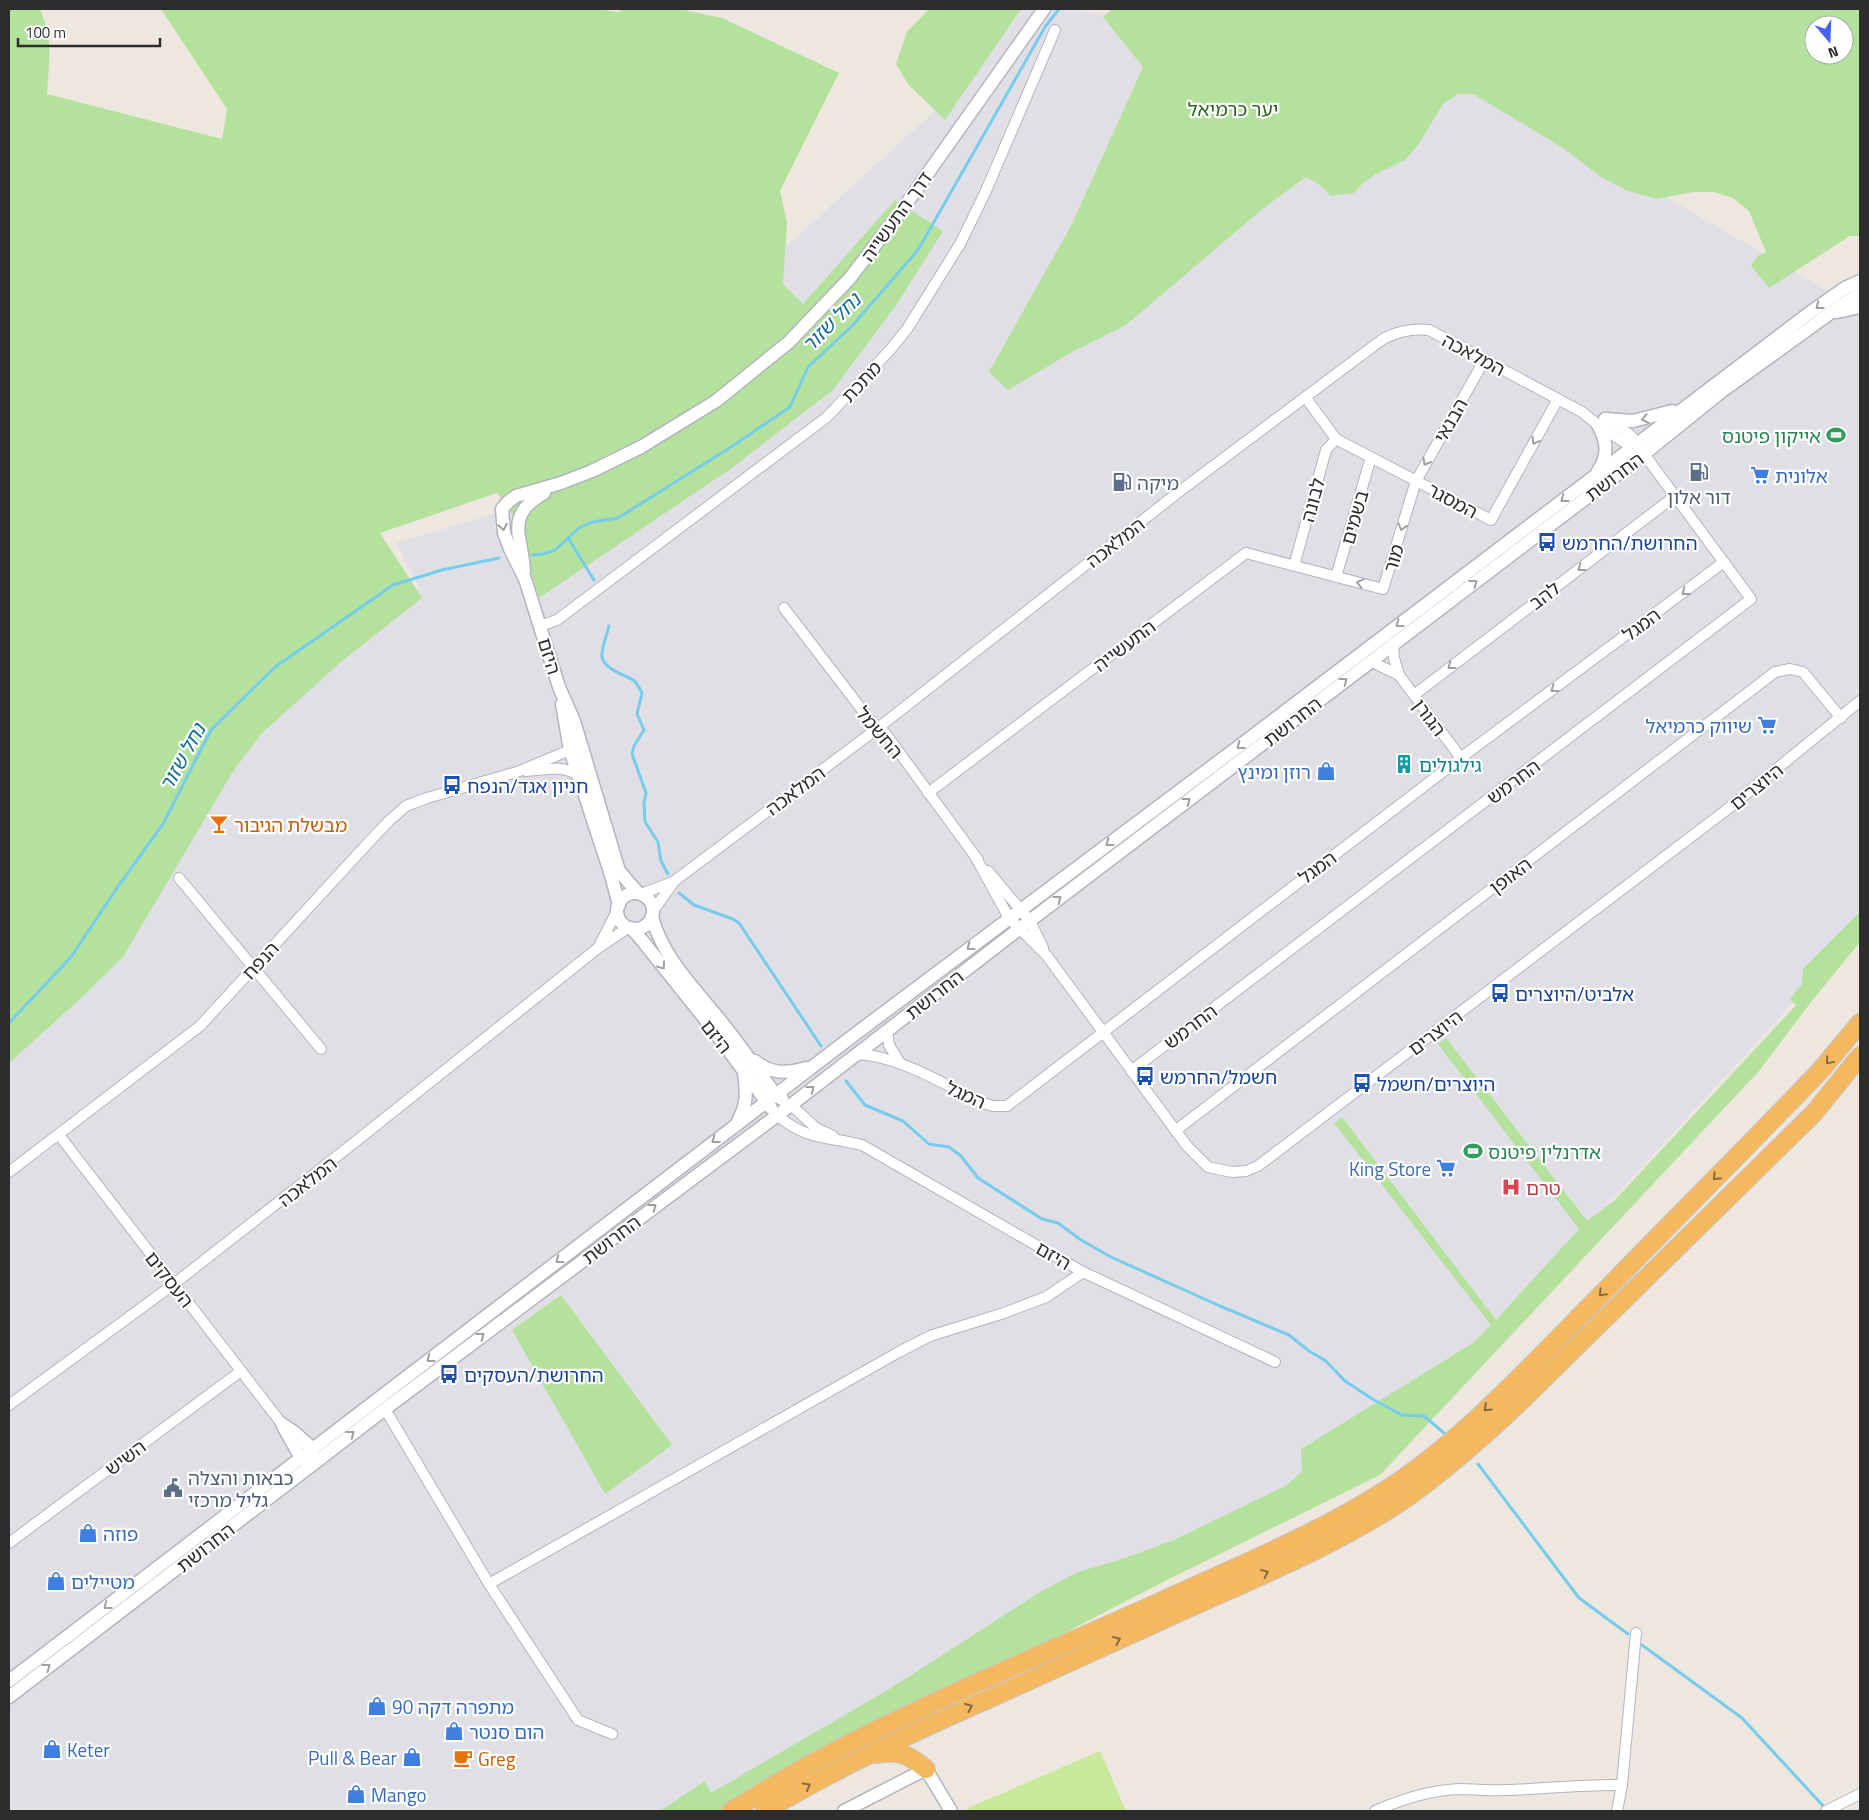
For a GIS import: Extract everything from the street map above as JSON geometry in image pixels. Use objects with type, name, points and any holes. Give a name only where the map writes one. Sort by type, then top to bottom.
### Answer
[{"type":"highway","points":[[731,1811],[780,1781],[846,1746],[938,1702],[1239,1566],[1328,1522],[1391,1487],[1460,1434],[1528,1370],[1820,1072],[1860,1023]]},
{"type":"highway","points":[[766,1811],[823,1777],[867,1755],[1294,1560],[1401,1502],[1472,1448],[1518,1404],[1814,1113],[1860,1056]]},
{"type":"highway","points":[[926,1769],[920,1759],[919,1744],[937,1722]]},
{"type":"highway","points":[[867,1755],[888,1752],[901,1753],[912,1757],[926,1769]]},
{"type":"street","name":"דרך התעשייה","points":[[540,626],[524,579],[512,556],[504,533],[502,509],[516,496],[561,483],[592,471],[641,447],[716,401],[789,342],[850,278],[899,214],[1044,9]]},
{"type":"street","name":"מתכת","points":[[540,626],[557,620],[827,417],[890,350],[907,329],[960,244],[986,193],[1055,30]]},
{"type":"street","name":"החרושת","points":[[9,1681],[307,1461],[385,1409],[791,1105],[1370,661],[1638,448],[1684,407],[1826,300],[1860,281]]},
{"type":"street","name":"החרושת","points":[[313,1449],[813,1066],[1246,741],[1594,476],[1721,392],[1860,294]]},
{"type":"street","points":[[1828,315],[1860,307]]},
{"type":"street","name":"המלאכה","points":[[598,948],[626,896],[639,894],[673,882],[878,728],[1173,497],[1383,339],[1406,330],[1429,330],[1601,422],[1628,432],[1638,448]]},
{"type":"street","name":"הבנאי","points":[[1416,481],[1485,359]]},
{"type":"street","name":"המסגר","points":[[1306,398],[1336,439],[1491,520],[1558,399]]},
{"type":"street","points":[[1594,476],[1601,467],[1606,453],[1601,422],[1633,421],[1663,415],[1684,407]]},
{"type":"street","name":"לבונה","points":[[1294,566],[1326,450],[1336,439]]},
{"type":"street","name":"החרמש","points":[[1131,1071],[1751,599],[1638,448]]},
{"type":"street","name":"בשמים","points":[[1336,577],[1371,457]]},
{"type":"street","name":"מור","points":[[1336,577],[1383,589],[1416,481]]},
{"type":"street","name":"דרך התעשייה","points":[[524,579],[518,532],[521,513],[529,502],[561,483]]},
{"type":"street","name":"להב","points":[[1414,695],[1675,496]]},
{"type":"street","name":"התעשייה","points":[[928,793],[1246,553],[1336,577]]},
{"type":"street","name":"המגל","points":[[856,1054],[872,1054],[900,1064],[982,1103],[1006,1106],[1461,758],[1724,562]]},
{"type":"street","name":"החשמל","points":[[784,608],[868,720],[885,733],[975,856],[1021,909]]},
{"type":"street","name":"היזם","points":[[540,626],[559,687],[575,750],[579,776],[611,874],[618,908]]},
{"type":"street","name":"הגורן","points":[[1393,643],[1394,658],[1399,676],[1461,758]]},
{"type":"street","name":"הגורן","points":[[1370,661],[1399,676]]},
{"type":"street","name":"האופן","points":[[1175,1131],[1775,672],[1790,669],[1803,672],[1841,718]]},
{"type":"street","name":"היוצרים","points":[[1009,918],[1046,956],[1193,1153],[1208,1167],[1232,1172],[1246,1171],[1258,1166],[1725,811],[1860,701]]},
{"type":"street","name":"היזם","points":[[575,750],[619,872],[639,894]]},
{"type":"street","name":"הנפח","points":[[9,1172],[200,1026],[373,837],[406,806],[517,772],[575,750]]},
{"type":"street","name":"הנפח","points":[[517,772],[561,768],[574,772],[579,776]]},
{"type":"street","name":"החשמל","points":[[975,856],[1009,918]]},
{"type":"street","points":[[179,878],[321,1049]]},
{"type":"street","name":"המלאכה","points":[[9,1406],[174,1284],[356,1142],[598,948],[630,928],[642,927],[648,924],[652,914],[673,882]]},
{"type":"street","points":[[639,894],[648,898],[651,903],[652,914]]},
{"type":"street","points":[[618,908],[621,922],[630,928]]},
{"type":"street","name":"היוצרים","points":[[1021,909],[1030,921],[1046,956]]},
{"type":"street","name":"היזם","points":[[652,914],[663,947],[715,1023],[744,1071],[771,1098],[791,1105],[816,1128],[838,1139]]},
{"type":"street","name":"היזם","points":[[630,928],[641,938],[715,1023],[745,1052],[771,1098],[777,1115],[787,1124],[802,1133],[814,1137],[838,1139],[862,1145],[1083,1272],[1275,1362]]},
{"type":"street","points":[[887,1031],[889,1045],[900,1064]]},
{"type":"street","points":[[745,1052],[760,1065],[771,1071],[794,1072],[813,1066]]},
{"type":"street","points":[[737,1124],[746,1104],[744,1071]]},
{"type":"street","name":"העסקים","points":[[59,1135],[282,1424]]},
{"type":"street","points":[[489,1584],[897,1353],[930,1336],[1004,1313],[1046,1297],[1083,1272]]},
{"type":"street","name":"השיש","points":[[9,1543],[241,1371]]},
{"type":"street","points":[[385,1409],[489,1584],[578,1720],[612,1734]]},
{"type":"street","points":[[282,1424],[313,1449],[307,1461],[282,1424]]},
{"type":"street","name":"החרושת","points":[[9,1697],[307,1461]]},
{"type":"street","points":[[1617,1811],[1622,1785],[1636,1633]]},
{"type":"street","points":[[844,1811],[926,1769],[951,1811]]},
{"type":"street","points":[[1375,1811],[1426,1792],[1460,1789],[1505,1790],[1590,1784],[1622,1785]]},
{"type":"street","points":[[1834,1809],[1860,1794]]},
{"type":"shaded area","points":[[1020,9],[1074,9],[1496,98],[1838,297],[1860,289],[1860,930],[1389,1442],[700,1811],[9,1811],[9,904],[401,604],[419,587],[396,543],[494,514],[963,85]]},
{"type":"green space","points":[[9,9],[40,9],[47,31],[50,51],[47,94],[222,139],[227,109],[161,9],[598,9],[619,12],[622,9],[680,9],[722,18],[839,73],[780,191],[787,222],[783,284],[803,304],[895,200],[943,231],[897,304],[833,390],[732,468],[539,598],[513,515],[497,493],[380,533],[422,598],[342,661],[261,734],[232,773],[123,957],[9,1063]]},
{"type":"green space","points":[[929,9],[1021,9],[945,120],[908,84],[896,64],[907,32]]},
{"type":"green space","name":"יער כרמיאל","points":[[1112,9],[1860,9],[1860,236],[1850,236],[1769,288],[1751,266],[1758,256],[1766,252],[1749,211],[1733,198],[1714,192],[1693,192],[1657,199],[1628,191],[1601,177],[1563,148],[1473,94],[1458,94],[1443,104],[1418,145],[1405,160],[1374,175],[1354,193],[1331,196],[1320,185],[1306,177],[1265,207],[1126,325],[1072,352],[1008,390],[989,372],[1072,224],[1143,67],[1103,17]]},
{"type":"green space","points":[[1860,912],[1860,942],[1811,1002],[1759,1071],[1380,1475],[1165,1581],[979,1677],[795,1765],[721,1811],[660,1811],[705,1781],[711,1793],[891,1688],[1040,1592],[1078,1572],[1119,1560],[1174,1540],[1287,1485],[1302,1471],[1301,1449],[1473,1343],[1491,1325],[1334,1123],[1342,1117],[1496,1320],[1579,1229],[1438,1044],[1446,1038],[1587,1221],[1614,1201],[1796,1005],[1790,999],[1802,984],[1803,969]]},
{"type":"green space","points":[[561,1295],[672,1445],[605,1494],[512,1330]]},
{"type":"green space","points":[[1100,1751],[1126,1811],[970,1811],[968,1808]]},
{"type":"waterway","name":"נחל שזור","points":[[532,555],[555,550],[579,528],[592,522],[618,518],[731,447],[790,407],[808,367],[852,326],[918,250],[1045,27],[1059,9]]},
{"type":"waterway","points":[[568,538],[594,580]]},
{"type":"waterway","name":"נחל שזור","points":[[9,1023],[71,957],[163,824],[211,730],[275,667],[393,585],[442,570],[499,558]]},
{"type":"waterway","points":[[609,626],[602,650],[602,657],[607,665],[615,671],[633,680],[642,693],[637,714],[644,730],[634,746],[632,754],[646,793],[644,803],[645,822],[658,842],[661,861],[668,874]]},
{"type":"waterway","points":[[679,893],[694,905],[739,923],[821,1046]]},
{"type":"waterway","points":[[846,1081],[865,1105],[903,1121],[929,1144],[949,1147],[961,1156],[978,1178],[1042,1219],[1058,1223],[1081,1240],[1111,1257],[1289,1335],[1309,1351],[1326,1361],[1345,1381],[1374,1400],[1402,1415],[1424,1416],[1444,1433]]},
{"type":"waterway","points":[[1478,1464],[1579,1598],[1628,1634]]},
{"type":"waterway","points":[[1642,1645],[1742,1718],[1826,1809]]},
{"type":"place","name":"אייקון פיטנס","points":[[1836,435]]},
{"type":"place","name":"דור אלון","points":[[1699,472]]},
{"type":"place","name":"אלונית","points":[[1760,475]]},
{"type":"place","name":"מיקה","points":[[1122,482]]},
{"type":"place","name":"החרושת/החרמש","points":[[1547,542]]},
{"type":"place","name":"שיווק כרמיאל","points":[[1767,725]]},
{"type":"place","name":"גילגולים","points":[[1404,764]]},
{"type":"place","name":"רוזן ומינץ","points":[[1326,771]]},
{"type":"place","name":"חניון אגד/הנפח","points":[[452,785]]},
{"type":"place","name":"מבשלת הגיבור","points":[[219,824]]},
{"type":"place","name":"אלביט/היוצרים","points":[[1500,993]]},
{"type":"place","name":"חשמל/החרמש","points":[[1145,1076]]},
{"type":"place","name":"היוצרים/חשמל","points":[[1362,1083]]},
{"type":"place","name":"אדרנלין פיטנס","points":[[1473,1151]]},
{"type":"place","name":"King Store","points":[[1446,1168]]},
{"type":"place","name":"טרם","points":[[1511,1187]]},
{"type":"place","name":"החרושת/העסקים","points":[[449,1374]]},
{"type":"place","name":"כבאות והצלה גליל מרכזי","points":[[173,1488]]},
{"type":"place","name":"פוזה","points":[[88,1533]]},
{"type":"place","name":"מטיילים","points":[[56,1581]]},
{"type":"place","name":"מתפרה דקה 90","points":[[377,1706]]},
{"type":"place","name":"הום סנטר","points":[[454,1731]]},
{"type":"place","name":"Keter","points":[[52,1749]]},
{"type":"place","name":"Pull & Bear","points":[[412,1757]]},
{"type":"place","name":"Greg","points":[[463,1758]]},
{"type":"place","name":"Mango","points":[[356,1794]]}]
